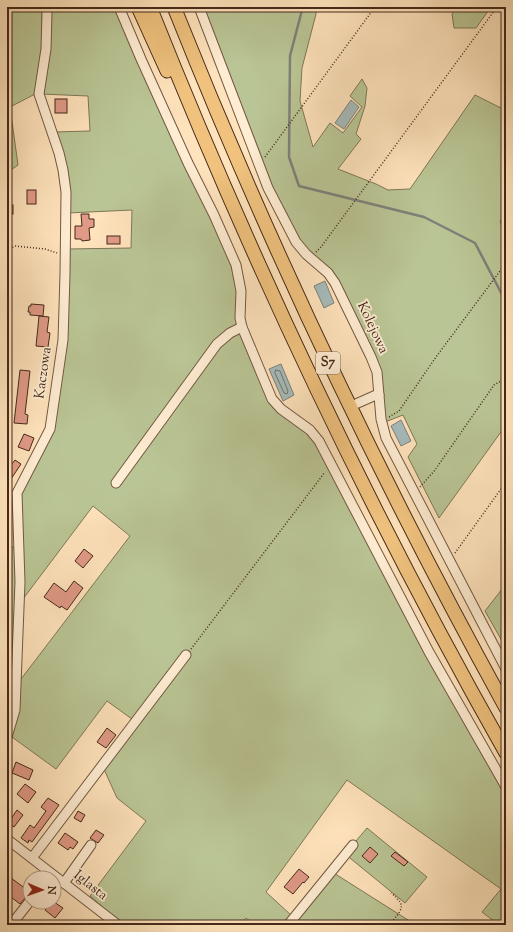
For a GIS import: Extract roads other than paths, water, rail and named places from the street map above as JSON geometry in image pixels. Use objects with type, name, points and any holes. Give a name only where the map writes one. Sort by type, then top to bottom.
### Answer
[{"type":"highway","points":[[138,7],[187,117],[219,174]]},
{"type":"highway","name":"S7","points":[[150,7],[219,174],[290,334],[354,468],[437,627],[506,753]]},
{"type":"highway","name":"S7","points":[[174,7],[255,202],[349,407],[422,552],[506,708]]},
{"type":"street","name":"Kaczowa","points":[[7,738],[15,710],[20,582],[16,493],[50,429],[63,340],[66,256],[66,197],[63,170],[59,153],[39,94],[46,49],[46,7]]},
{"type":"street","points":[[119,7],[188,163],[214,215],[236,265],[241,291],[240,318],[242,327],[272,399],[281,409],[310,430],[319,440],[429,652],[506,787]]},
{"type":"street","name":"Kolejowa","points":[[198,7],[268,188],[296,242],[310,258],[328,273],[335,283],[377,372],[381,419],[386,438],[448,560],[506,668]]},
{"type":"street","points":[[116,483],[217,344],[230,333],[242,327]]},
{"type":"street","points":[[349,407],[379,395]]},
{"type":"street","points":[[32,858],[186,655]]},
{"type":"street","name":"Iglasta","points":[[7,839],[118,925]]},
{"type":"street","points":[[64,883],[91,845]]},
{"type":"street","points":[[288,925],[353,845]]},
{"type":"street","points":[[11,925],[23,910]]},
{"type":"water","points":[[351,100],[359,107],[344,129],[335,123]]},
{"type":"water","points":[[325,281],[334,303],[324,308],[314,286]]},
{"type":"water","points":[[281,364],[294,395],[283,401],[269,369]]},
{"type":"water","points":[[401,420],[411,441],[401,446],[391,426]]},
{"type":"waterway","points":[[301,7],[302,10],[290,56],[289,157],[299,186],[424,217],[475,243],[506,302]]}]
